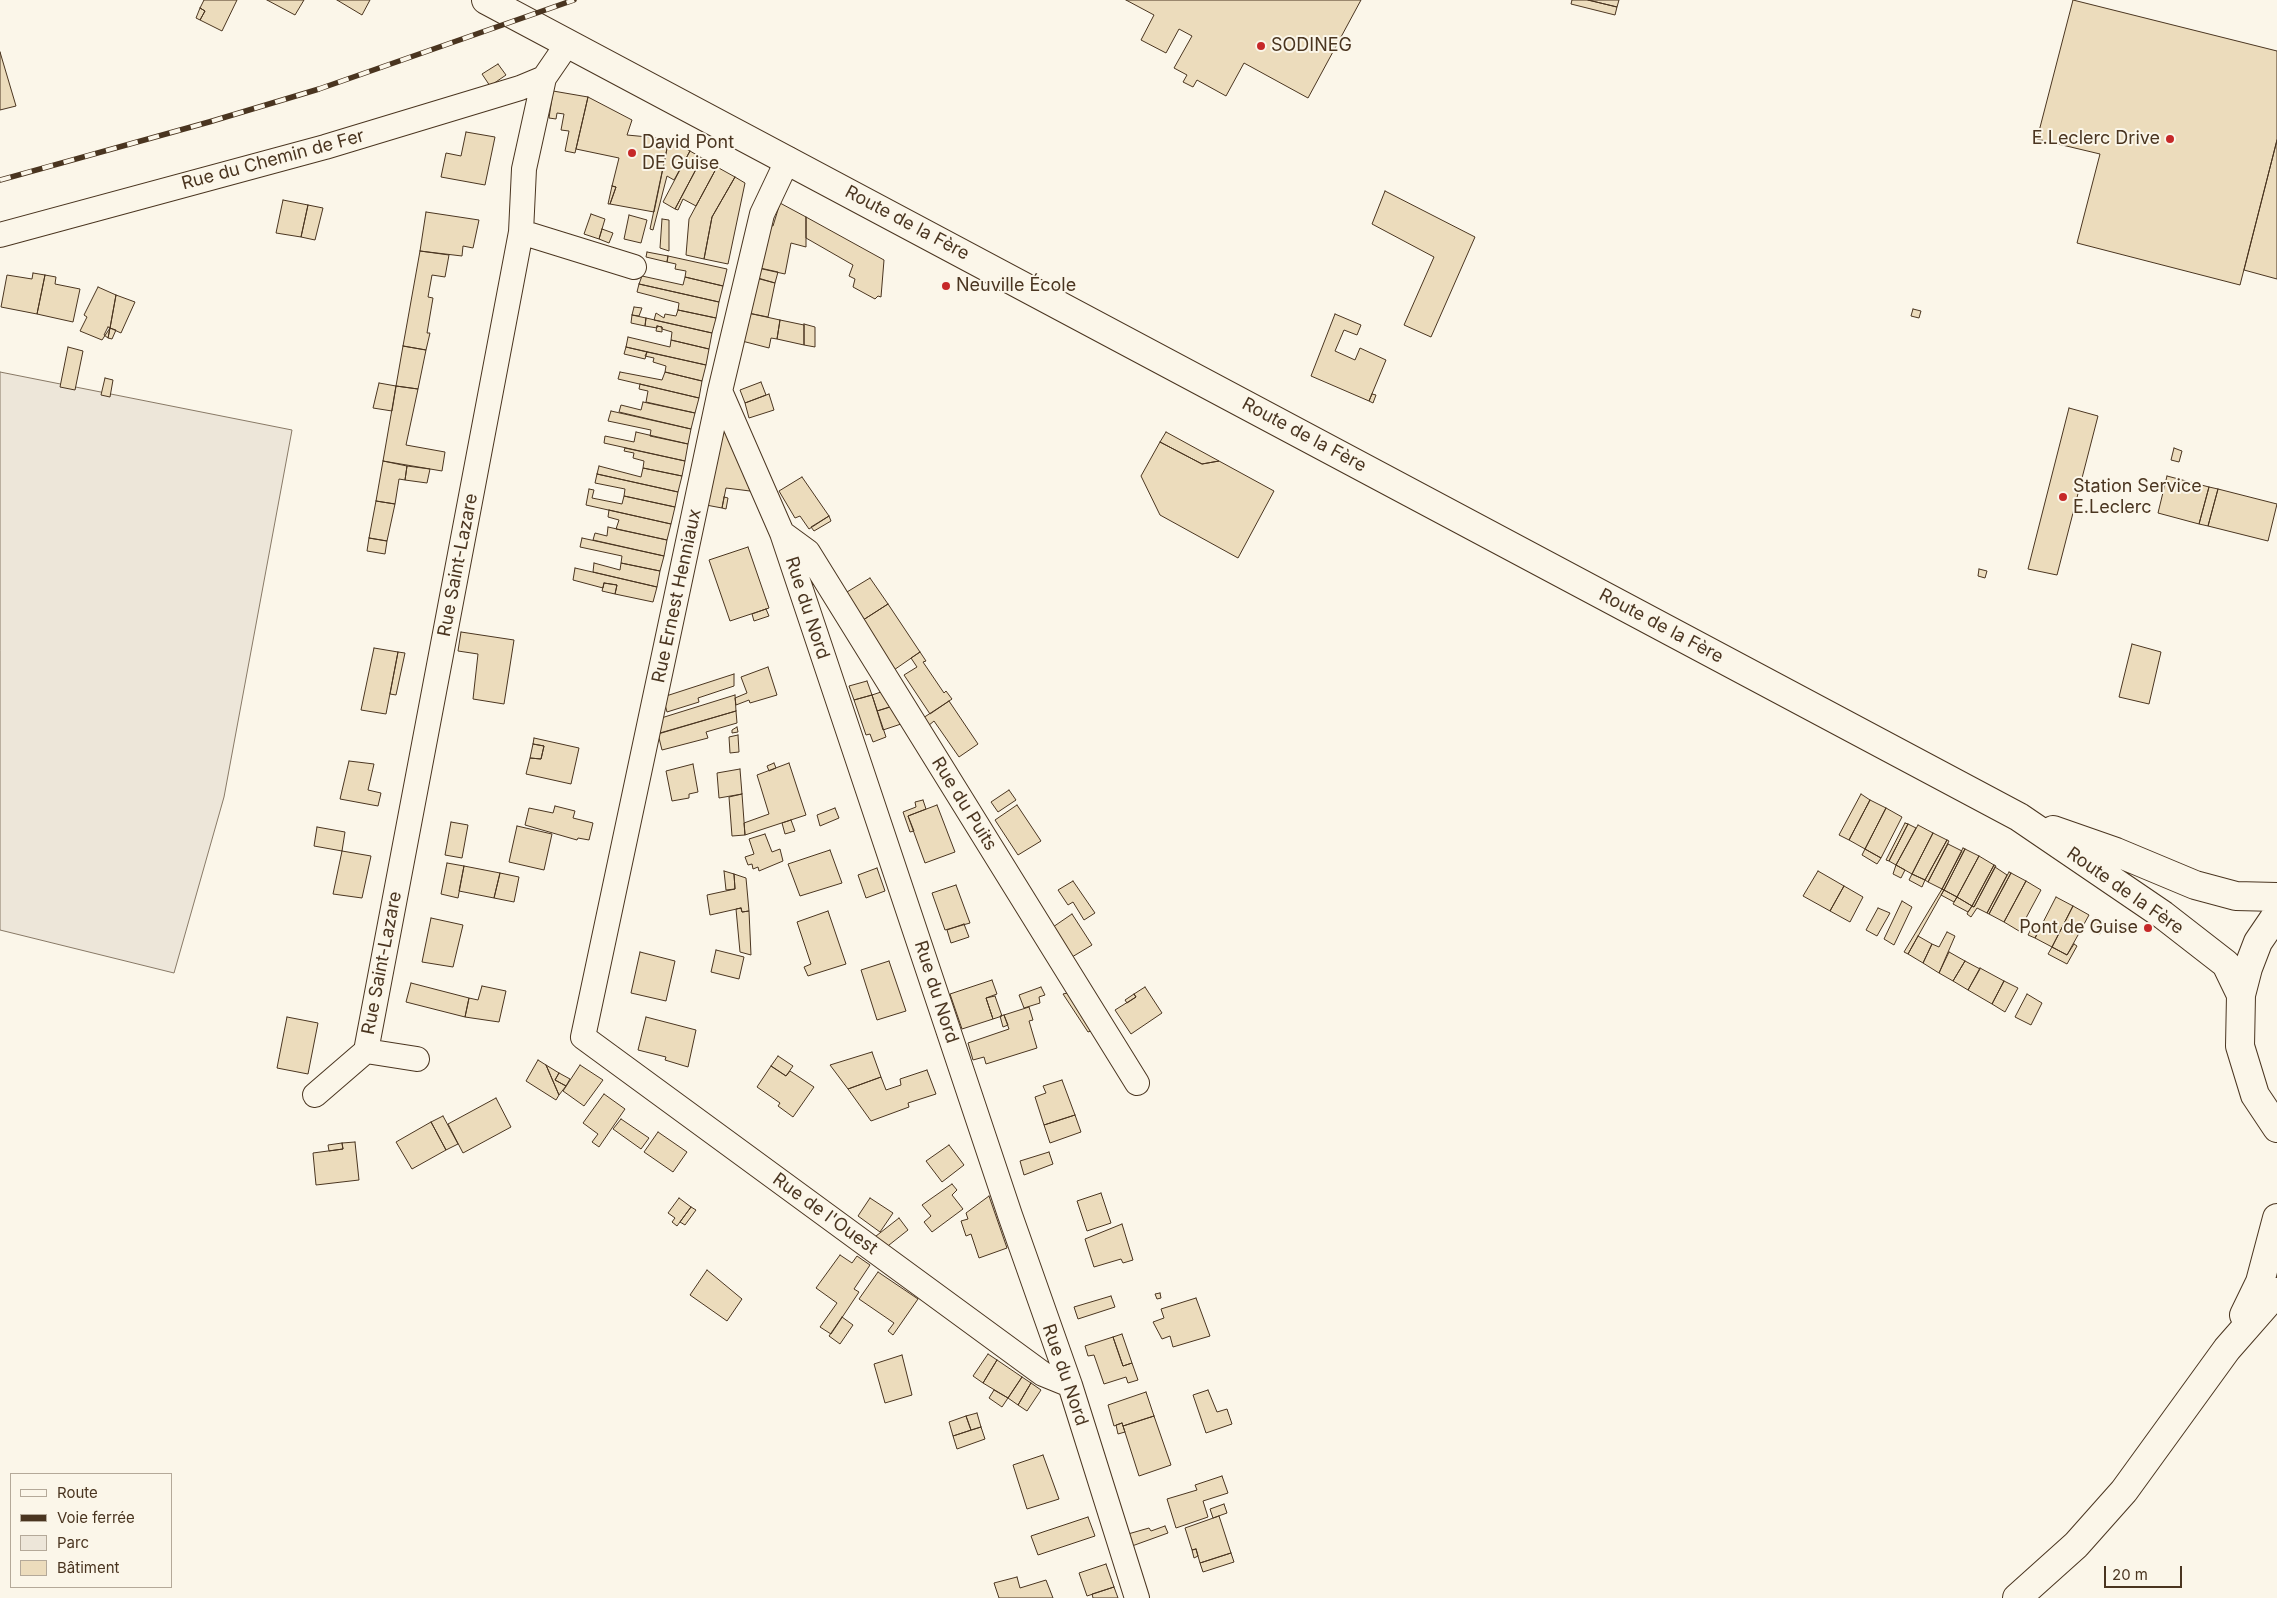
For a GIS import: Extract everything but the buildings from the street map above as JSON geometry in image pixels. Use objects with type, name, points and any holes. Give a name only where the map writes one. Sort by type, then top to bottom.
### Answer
[{"type":"main road","name":"Route de la Fère","points":[[486,0],[788,159],[2019,817],[2163,915],[2226,964],[2241,995]]},
{"type":"main road","name":"Route de la Fère","points":[[2019,817],[2116,852],[2195,885],[2236,896],[2277,897]]},
{"type":"main road","points":[[2277,914],[2258,942],[2248,968],[2241,995],[2240,1046],[2255,1095],[2277,1128]]},
{"type":"main road","points":[[2227,1349],[2260,1282],[2277,1218]]},
{"type":"main road","points":[[2017,1598],[2076,1545],[2124,1491],[2227,1349],[2277,1292]]},
{"type":"street","points":[[544,78],[579,49]]},
{"type":"street","name":"Rue Saint-Lazare","points":[[366,1051],[522,232],[524,169],[544,78]]},
{"type":"street","name":"Rue du Chemin de Fer","points":[[0,235],[325,147],[520,88],[544,78]]},
{"type":"street","name":"Rue Ernest Henniaux","points":[[583,1037],[720,391],[762,214],[788,159]]},
{"type":"street","points":[[522,232],[634,267]]},
{"type":"street","name":"Rue du Nord","points":[[720,391],[782,533],[1010,1215],[1070,1385],[1137,1598]]},
{"type":"street","name":"Rue du Puits","points":[[782,533],[808,552],[1137,1083]]},
{"type":"street","name":"Rue de l'Ouest","points":[[583,1037],[1043,1374],[1070,1385]]},
{"type":"street","points":[[315,1094],[366,1051],[417,1059]]},
{"type":"green space","points":[[0,372],[292,430],[224,797],[174,973],[0,930]]},
{"type":"railway","points":[[0,180],[209,122],[319,89],[574,0]]},
{"type":"place","name":"SODINEG","points":[[1261,46]]},
{"type":"place","name":"E.Leclerc Drive","points":[[2170,139]]},
{"type":"place","name":"David Pont DE Guise","points":[[632,153]]},
{"type":"place","name":"Neuville École","points":[[946,286]]},
{"type":"place","name":"Station Service E.Leclerc","points":[[2063,497]]},
{"type":"place","name":"Pont de Guise","points":[[2148,928]]}]
